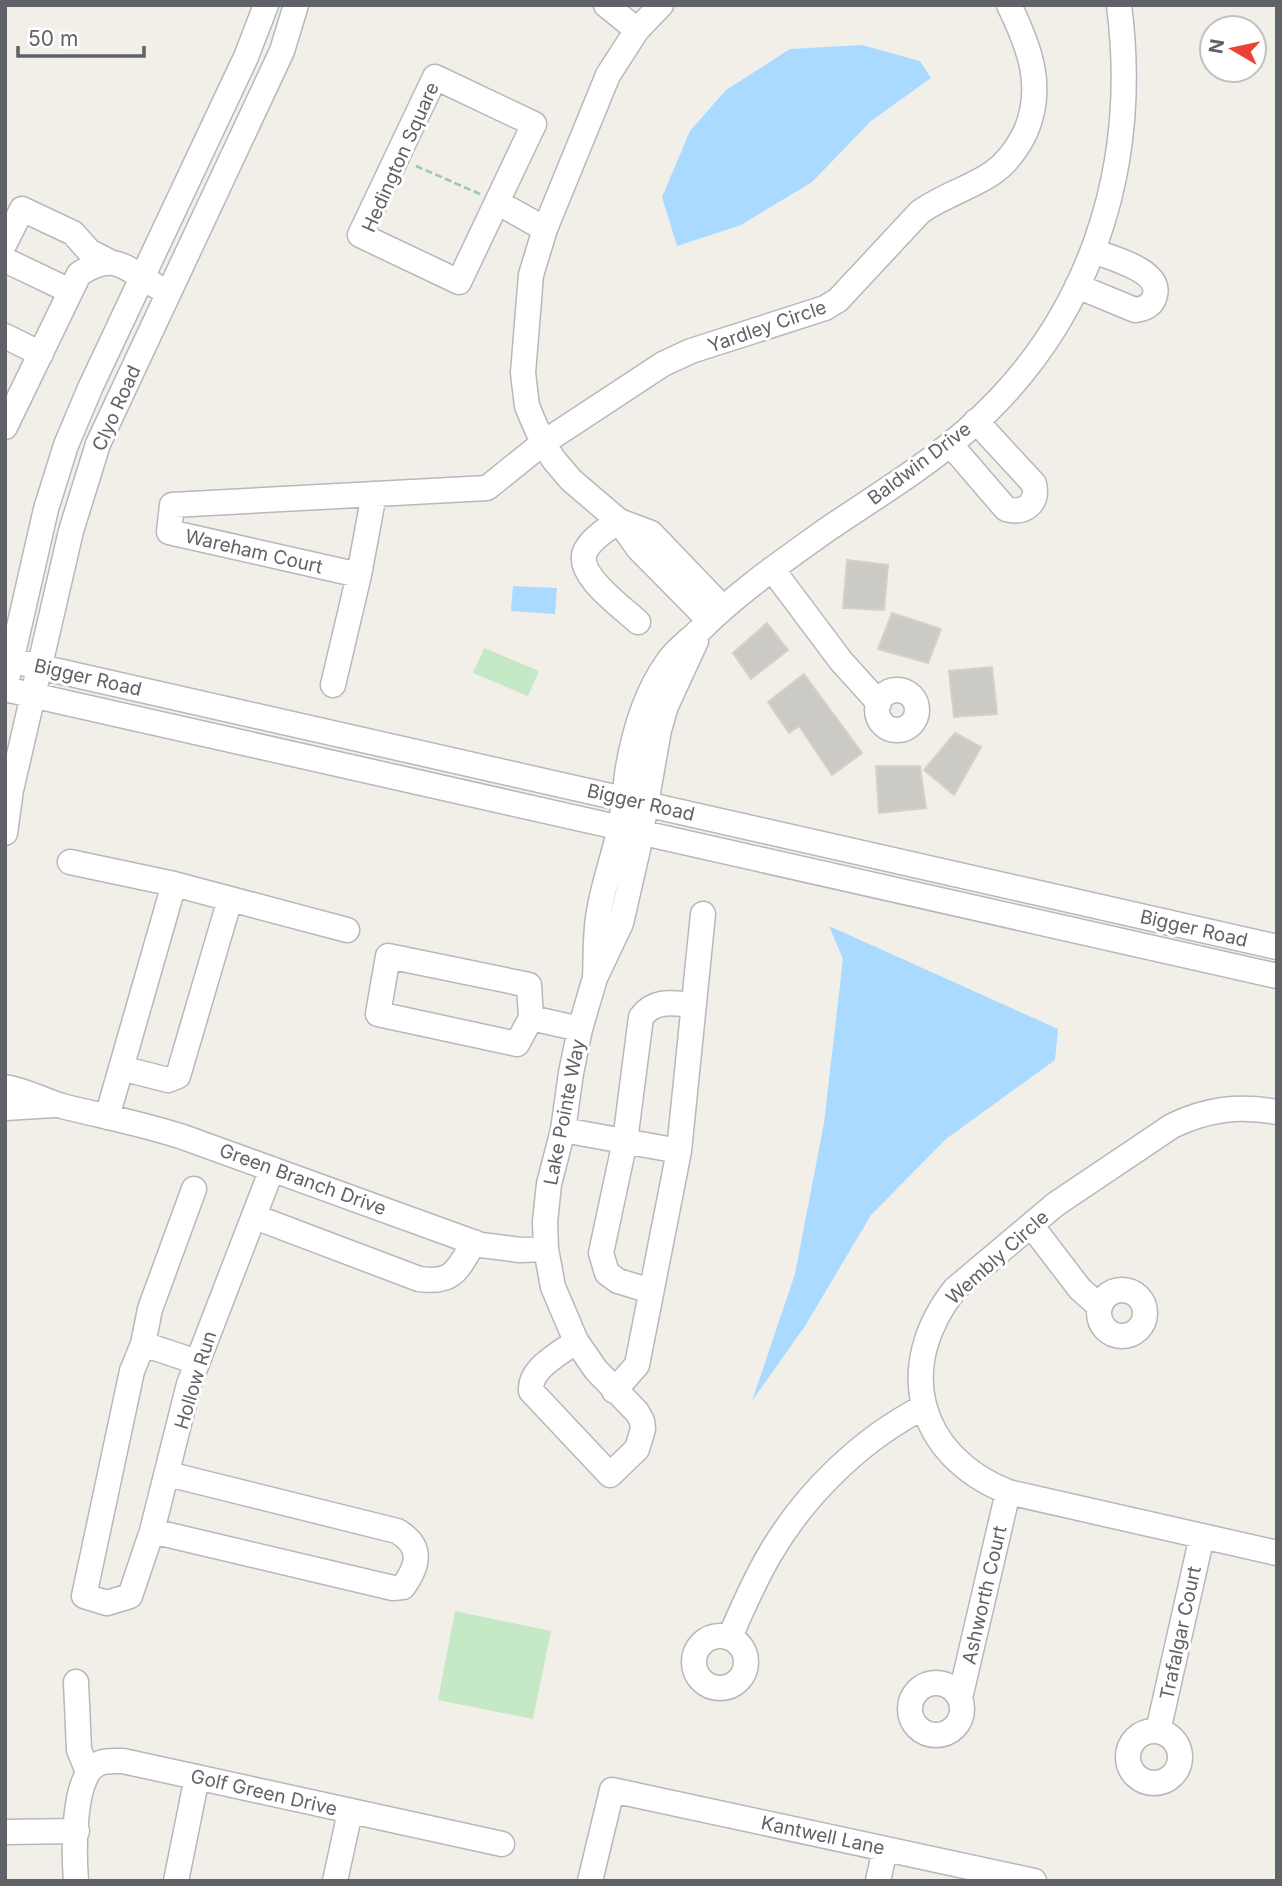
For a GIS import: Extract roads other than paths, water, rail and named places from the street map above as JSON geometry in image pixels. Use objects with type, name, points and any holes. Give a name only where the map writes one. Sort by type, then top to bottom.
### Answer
[{"type":"street","name":"Clyo Road","points":[[5,689],[8,659],[46,509],[66,445],[91,386],[246,57],[266,5]]},
{"type":"street","name":"Clyo Road","points":[[5,834],[11,790],[71,531],[97,443],[282,51],[296,5]]},
{"type":"street","points":[[606,5],[637,30]]},
{"type":"street","points":[[630,830],[635,801],[666,706],[710,620],[638,548],[619,521],[571,480],[543,443],[527,405],[523,373],[531,275],[545,229],[608,75],[637,30],[661,5]]},
{"type":"street","name":"Yardley Circle","points":[[543,443],[663,364],[691,351],[825,308],[838,300],[920,212],[932,203],[973,185],[1007,161],[1020,143],[1031,120],[1036,95],[1031,55],[1009,5]]},
{"type":"street","name":"Baldwin Drive","points":[[710,620],[772,569],[950,444],[1019,376],[1040,349],[1077,286],[1093,251],[1107,213],[1118,167],[1125,77],[1119,5]]},
{"type":"street","name":"Hedington Square","points":[[435,77],[534,124],[497,202],[459,282],[360,235],[435,77]]},
{"type":"street","points":[[497,202],[545,229]]},
{"type":"street","points":[[5,243],[22,209],[74,233],[89,250],[127,268],[169,293]]},
{"type":"street","points":[[1077,286],[1130,309],[1143,309],[1155,298],[1156,288],[1149,274],[1093,251]]},
{"type":"street","points":[[5,260],[71,291]]},
{"type":"street","points":[[5,427],[11,400],[41,354],[79,274],[96,263],[108,261]]},
{"type":"street","points":[[5,335],[41,354]]},
{"type":"street","points":[[950,444],[1006,509],[1016,512],[1029,507],[1035,499],[1034,484],[976,421]]},
{"type":"street","name":"Wareham Court","points":[[359,575],[169,532],[172,505],[486,488],[543,443]]},
{"type":"street","points":[[334,685],[374,494]]},
{"type":"street","points":[[619,521],[586,548],[582,561],[584,570],[638,622]]},
{"type":"street","points":[[772,569],[841,661],[879,703]]},
{"type":"street","name":"Bigger Road","points":[[8,659],[1277,947]]},
{"type":"street","name":"Bigger Road","points":[[5,689],[1277,976]]},
{"type":"street","name":"Lake Pointe Way","points":[[576,1341],[535,1373],[530,1383],[531,1391],[610,1475],[641,1440],[642,1421],[637,1412],[614,1391],[576,1341],[553,1287],[546,1249],[545,1222],[549,1184],[563,1130],[580,1029],[595,978],[621,923],[630,830]]},
{"type":"street","points":[[69,862],[174,884],[347,930]]},
{"type":"street","points":[[107,1117],[174,884]]},
{"type":"street","points":[[121,1068],[168,1080],[178,1076],[230,899]]},
{"type":"street","points":[[614,1391],[637,1365],[678,1151],[703,914]]},
{"type":"street","points":[[388,956],[529,985],[531,1018],[517,1044],[378,1014],[388,956]]},
{"type":"street","points":[[651,1291],[618,1281],[607,1273],[601,1252],[625,1142],[641,1017],[657,1004],[693,1005]]},
{"type":"street","points":[[531,1018],[580,1029]]},
{"type":"street","name":"Green Branch Drive","points":[[5,1087],[21,1090],[58,1105],[183,1136],[474,1242],[502,1249],[546,1249]]},
{"type":"street","name":"Green Branch Drive","points":[[5,1108],[58,1105]]},
{"type":"street","name":"Wembly Circle","points":[[1277,1112],[1232,1108],[1191,1117],[1172,1126],[1056,1204],[955,1289],[941,1306],[932,1324],[921,1363],[920,1382],[925,1407],[935,1432],[949,1454],[984,1483],[1008,1492],[1277,1553]]},
{"type":"street","points":[[563,1130],[678,1151]]},
{"type":"street","name":"Hollow Run","points":[[142,1344],[132,1371],[83,1596],[107,1603],[130,1596],[152,1531],[197,1362],[272,1169]]},
{"type":"street","points":[[194,1189],[150,1309],[142,1344],[197,1362]]},
{"type":"street","points":[[255,1217],[419,1279],[432,1281],[446,1279],[455,1273],[474,1242]]},
{"type":"street","points":[[1031,1225],[1080,1289],[1099,1306]]},
{"type":"street","points":[[730,1637],[753,1584],[771,1552],[813,1495],[850,1458],[876,1437],[925,1407]]},
{"type":"street","points":[[152,1531],[393,1588],[403,1587],[415,1567],[413,1545],[409,1538],[397,1531],[168,1474]]},
{"type":"street","name":"Ashworth Court","points":[[960,1698],[1008,1492]]},
{"type":"street","name":"Trafalgar Court","points":[[1158,1731],[1202,1536]]},
{"type":"street","points":[[76,1682],[79,1750],[88,1772],[83,1780],[78,1805],[76,1881]]},
{"type":"street","name":"Golf Green Drive","points":[[88,1772],[107,1761],[122,1761],[502,1844]]},
{"type":"street","points":[[176,1881],[197,1777]]},
{"type":"street","name":"Kantwell Lane","points":[[590,1881],[612,1790],[1034,1881]]},
{"type":"street","points":[[335,1881],[350,1812]]},
{"type":"street","points":[[5,1832],[77,1830]]},
{"type":"street","points":[[878,1881],[885,1849]]},
{"type":"water","points":[[862,45],[920,61],[931,78],[871,121],[812,182],[741,225],[677,246],[662,197],[690,131],[726,90],[790,49]]},
{"type":"water","points":[[513,586],[557,588],[555,614],[511,611]]},
{"type":"water","points":[[829,926],[1058,1029],[1055,1060],[946,1139],[871,1215],[805,1326],[752,1401],[795,1274],[824,1123],[843,959]]}]
